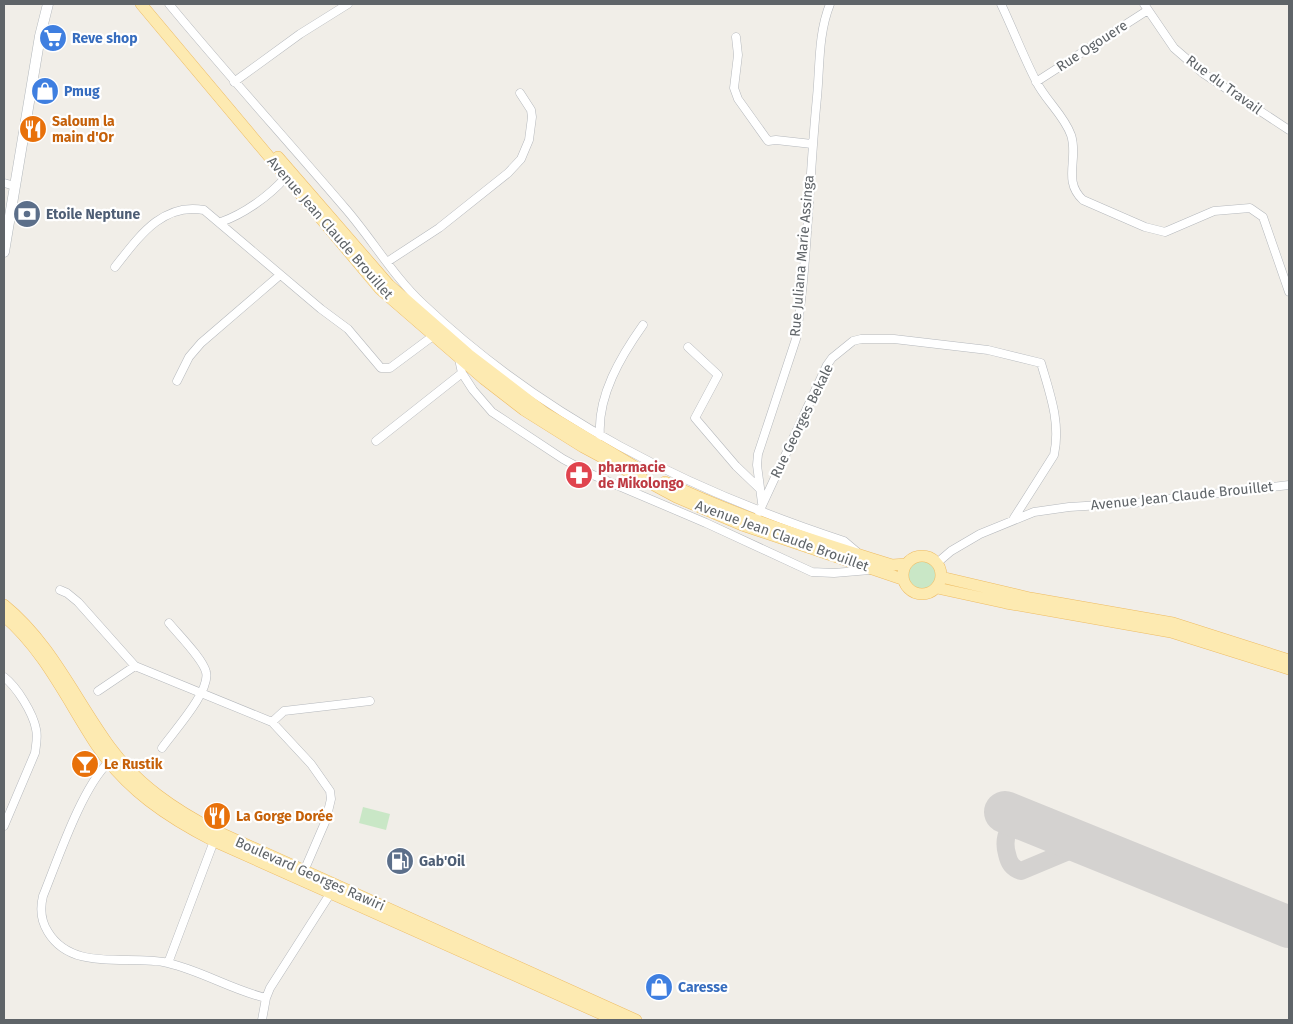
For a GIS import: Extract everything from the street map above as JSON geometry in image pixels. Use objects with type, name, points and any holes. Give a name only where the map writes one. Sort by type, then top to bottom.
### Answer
[{"type":"main road","name":"Avenue Jean Claude Brouillet","points":[[141,4],[285,178],[383,292],[459,359],[541,421],[610,463],[654,486],[742,524],[902,579]]},
{"type":"main road","name":"Avenue Jean Claude Brouillet","points":[[150,4],[385,281],[497,379],[565,426],[647,474],[688,494],[760,522],[892,565],[906,564]]},
{"type":"main road","points":[[922,555],[933,559],[937,563],[941,576],[937,588],[931,592],[919,594],[908,589],[902,579],[906,564],[911,559],[922,555]]},
{"type":"main road","points":[[941,576],[1030,598],[1174,623],[1289,660]]},
{"type":"main road","points":[[937,588],[1000,602],[1172,632],[1289,669]]},
{"type":"main road","name":"Boulevard Georges Rawiri","points":[[4,605],[41,643],[110,748],[149,789],[169,805],[194,820],[304,871],[636,1020]]},
{"type":"main road","name":"Boulevard Georges Rawiri","points":[[4,616],[39,655],[109,762],[135,790],[157,808],[214,841],[615,1020]]},
{"type":"street","points":[[4,252],[40,36],[48,4]]},
{"type":"street","points":[[169,4],[234,82],[346,209],[387,262],[423,304],[484,357],[600,436],[686,481],[759,512],[844,541],[859,554]]},
{"type":"street","points":[[234,82],[310,27],[348,4]]},
{"type":"street","name":"Rue Juliana Marie Assinga","points":[[762,504],[759,488],[758,454],[796,339],[805,254],[820,44],[830,4]]},
{"type":"street","points":[[1001,4],[1036,82],[1069,130],[1074,148],[1072,183],[1077,195],[1083,200],[1145,227],[1165,232],[1214,211],[1255,210],[1263,217],[1289,292]]},
{"type":"street","name":"Rue Ogouere","points":[[1036,82],[1146,7]]},
{"type":"street","name":"Rue du Travail","points":[[1146,7],[1174,48],[1204,74],[1289,130]]},
{"type":"street","points":[[736,37],[738,55],[734,88],[749,115],[768,141],[776,140],[812,144]]},
{"type":"street","points":[[387,262],[439,228],[508,173],[521,159],[529,140],[532,118],[531,110],[520,93]]},
{"type":"street","points":[[221,222],[238,214],[278,186],[285,178]]},
{"type":"street","points":[[4,183],[14,186]]},
{"type":"street","points":[[115,267],[151,224],[165,215],[178,210],[196,208],[204,210],[221,222],[280,275],[348,329],[384,370],[390,368],[432,336]]},
{"type":"street","points":[[177,381],[189,357],[201,343],[280,275]]},
{"type":"street","points":[[600,436],[601,410],[607,392],[624,354],[643,325]]},
{"type":"street","name":"Rue Georges Bekale","points":[[759,512],[827,365],[854,341],[861,339],[894,339],[1006,354],[1041,363],[1055,412],[1054,455],[1014,518]]},
{"type":"street","points":[[688,347],[718,375],[695,418],[736,466],[759,488]]},
{"type":"street","points":[[459,359],[462,373],[492,412],[542,446],[593,475],[706,523],[812,572],[834,573],[876,570]]},
{"type":"street","points":[[376,441],[462,373]]},
{"type":"street","name":"Avenue Jean Claude Brouillet","points":[[937,563],[963,544],[1014,518],[1050,509],[1134,503],[1289,485]]},
{"type":"street","points":[[60,590],[78,602],[135,666],[272,722],[311,764],[330,791],[330,805],[326,820],[304,871]]},
{"type":"street","points":[[162,748],[202,693],[206,678],[204,666],[169,623]]},
{"type":"street","points":[[98,690],[135,666]]},
{"type":"street","points":[[4,677],[20,697],[31,716],[36,728],[37,741],[35,753],[4,826]]},
{"type":"street","points":[[272,722],[284,711],[370,701]]},
{"type":"street","points":[[109,762],[97,775],[89,788],[56,863],[41,904],[43,920],[49,935],[69,954],[168,963],[266,998]]},
{"type":"street","points":[[168,963],[214,841]]},
{"type":"street","points":[[262,1020],[266,998],[330,894]]},
{"type":"green space","points":[[922,561],[932,565],[936,575],[932,585],[922,589],[912,585],[908,575],[912,565]]},
{"type":"green space","points":[[363,807],[390,814],[386,830],[359,823]]},
{"type":"taxiway","points":[[1067,837],[1059,825],[1049,817],[1038,815],[1026,816],[1009,829],[1006,840],[1007,854],[1011,865],[1021,871],[1076,848],[1100,851]]},
{"type":"runway","points":[[1005,812],[1289,927]]},
{"type":"place","name":"Reve shop","points":[[53,38]]},
{"type":"place","name":"Pmug","points":[[45,91]]},
{"type":"place","name":"Saloum la main d'Or","points":[[33,129]]},
{"type":"place","name":"Etoile Neptune","points":[[27,214]]},
{"type":"place","name":"pharmacie de Mikolongo","points":[[579,475]]},
{"type":"place","name":"Le Rustik","points":[[85,764]]},
{"type":"place","name":"La Gorge Dorée","points":[[217,816]]},
{"type":"place","name":"Gab'Oil","points":[[400,861]]},
{"type":"place","name":"Caresse","points":[[659,987]]}]
